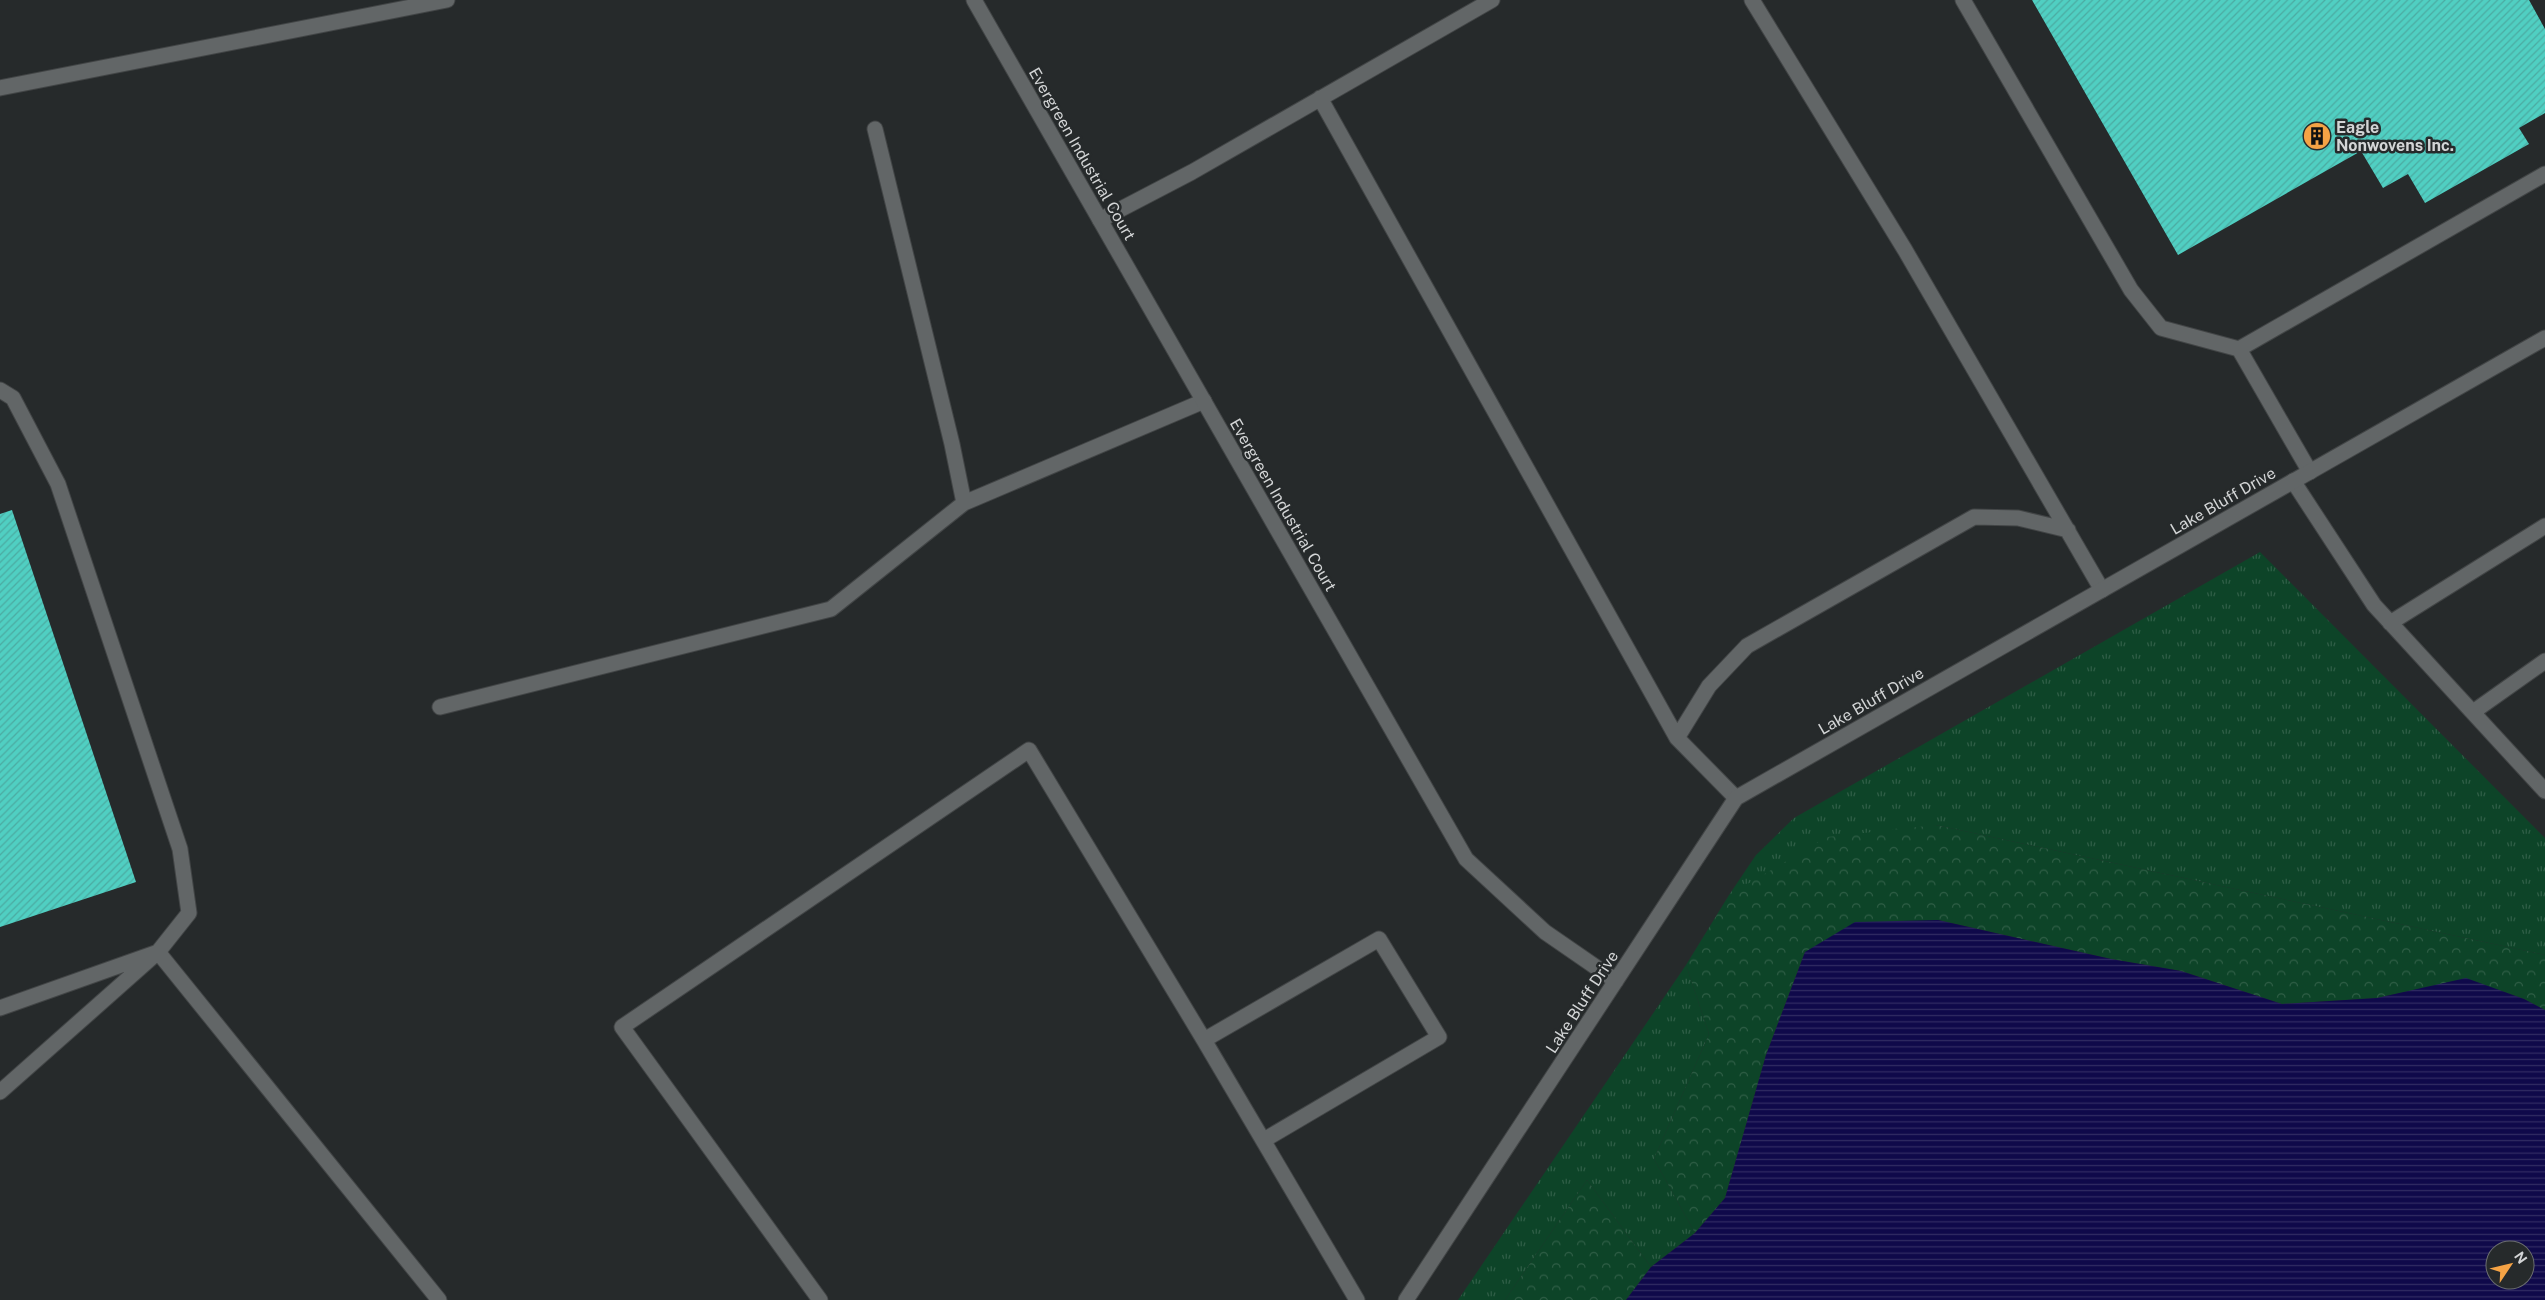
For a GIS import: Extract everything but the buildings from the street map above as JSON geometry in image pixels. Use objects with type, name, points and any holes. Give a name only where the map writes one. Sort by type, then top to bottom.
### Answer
[{"type":"street","points":[[0,88],[447,0]]},
{"type":"street","name":"Evergreen Industrial Court","points":[[974,0],[1466,859],[1545,932],[1616,982]]},
{"type":"street","points":[[1100,220],[1192,172],[1492,0]]},
{"type":"street","points":[[1752,0],[1905,250],[2102,590]]},
{"type":"street","points":[[1963,0],[2131,290],[2162,328],[2239,349],[2310,472]]},
{"type":"street","points":[[1320,98],[1677,738],[1736,798]]},
{"type":"street","points":[[875,129],[950,434],[964,503]]},
{"type":"street","points":[[2239,349],[2545,174]]},
{"type":"street","name":"Lake Bluff Drive","points":[[1406,1300],[1736,798],[2545,338]]},
{"type":"street","points":[[0,390],[13,398],[58,484],[180,849],[189,913],[158,952],[0,1092]]},
{"type":"street","points":[[440,707],[831,609],[964,503],[1204,401]]},
{"type":"street","points":[[2293,481],[2374,605],[2545,790]]},
{"type":"street","points":[[1677,738],[1709,686],[1747,646],[1974,517],[2018,518],[2068,530]]},
{"type":"street","points":[[2390,623],[2545,526]]},
{"type":"street","points":[[2473,712],[2545,661]]},
{"type":"street","points":[[820,1300],[622,1027],[1029,750],[1264,1140],[1357,1300]]},
{"type":"street","points":[[1204,1040],[1379,939],[1439,1037],[1264,1140]]},
{"type":"street","points":[[0,1008],[158,952]]},
{"type":"street","points":[[158,952],[439,1300]]},
{"type":"green space","points":[[2260,552],[2545,838],[2545,955],[1936,825],[1729,895],[1756,855],[1794,818]]},
{"type":"green space","points":[[1936,825],[2545,955],[2545,1010],[2524,999],[2466,979],[2377,998],[2282,1004],[2181,971],[2111,959],[1938,920],[1805,952],[1766,1055],[1725,1198],[1695,1233],[1654,1159],[1709,1034],[1686,965],[1729,895],[1827,837]]},
{"type":"green space","points":[[1686,965],[1709,1034],[1654,1159],[1695,1233],[1651,1267],[1587,1180],[1505,1300],[1458,1300]]},
{"type":"green space","points":[[1587,1180],[1651,1267],[1626,1300],[1505,1300]]},
{"type":"shaded area","points":[[1938,920],[2111,959],[2181,971],[2282,1004],[2377,998],[2466,978],[2524,999],[2545,1010],[2545,1300],[1626,1300],[1651,1267],[1695,1233],[1725,1198],[1766,1055],[1805,952],[1855,922]]},
{"type":"place","name":"Eagle Nonwovens Inc.","points":[[2317,136]]}]
